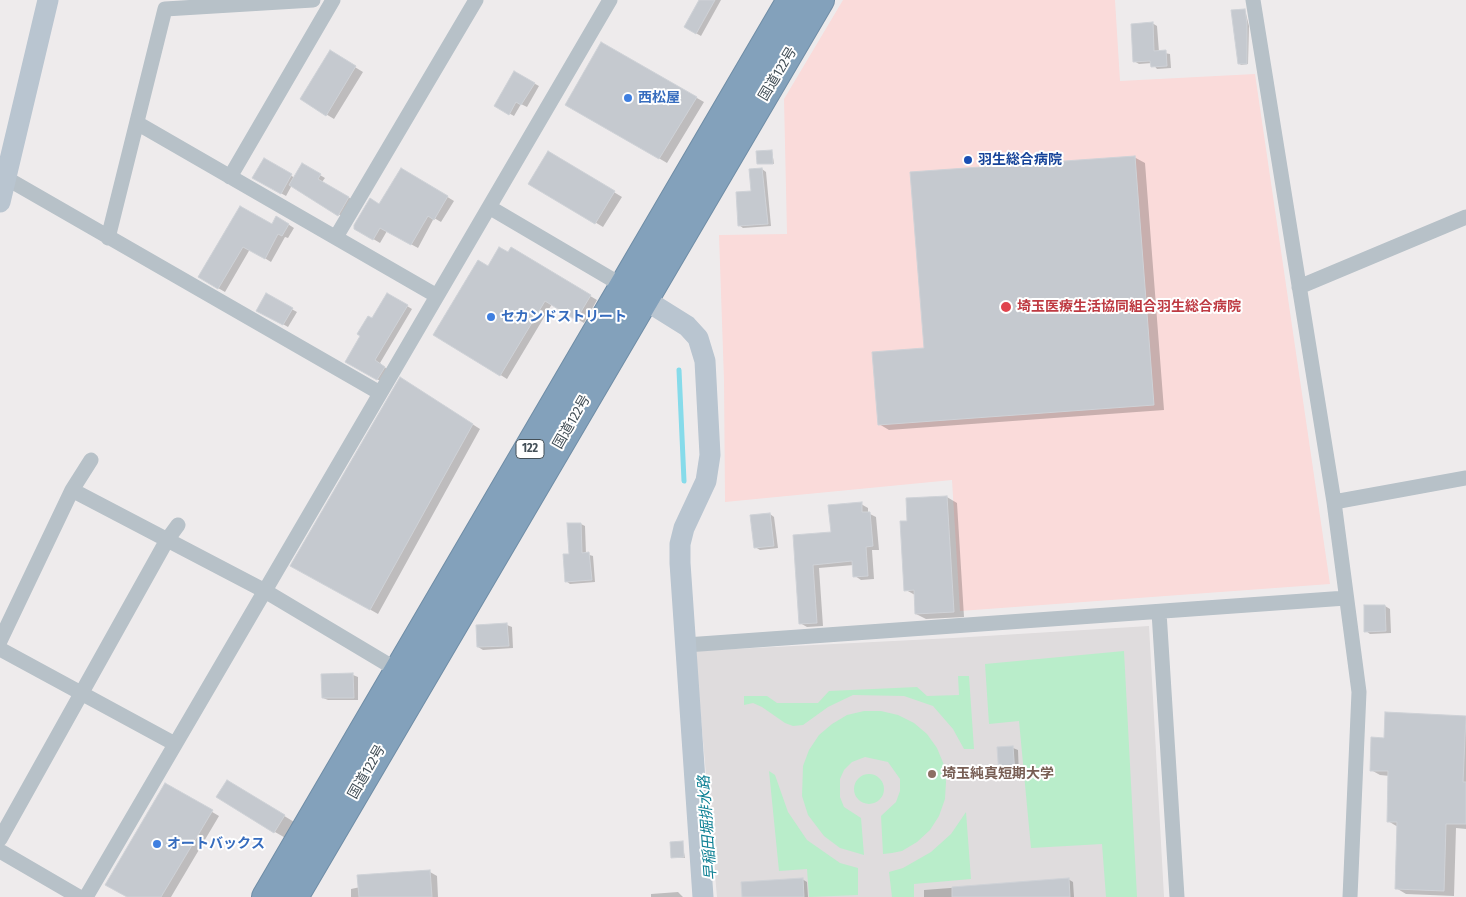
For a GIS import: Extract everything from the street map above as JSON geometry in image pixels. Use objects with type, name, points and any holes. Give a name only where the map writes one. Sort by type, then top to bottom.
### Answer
[{"type":"highway","name":"国道122号","points":[[294,897],[634,293],[791,0]]},
{"type":"highway","name":"国道122号","points":[[266,897],[399,671],[634,293],[820,0]]},
{"type":"street","points":[[0,202],[48,0]]},
{"type":"street","points":[[108,238],[165,9],[313,0]]},
{"type":"street","points":[[230,177],[333,0]]},
{"type":"street","points":[[336,237],[476,0]]},
{"type":"street","points":[[86,897],[610,0]]},
{"type":"street","points":[[1253,0],[1334,502],[1359,692],[1350,897]]},
{"type":"street","points":[[137,123],[437,296]]},
{"type":"street","points":[[6,178],[380,393]]},
{"type":"street","points":[[489,207],[687,326],[698,338],[704,361],[710,455],[706,481],[684,528],[680,544],[703,897]]},
{"type":"street","points":[[1300,288],[1466,217]]},
{"type":"street","points":[[0,641],[72,490],[91,460]]},
{"type":"street","points":[[1334,502],[1466,478]]},
{"type":"street","points":[[72,490],[265,591],[399,671]]},
{"type":"street","points":[[0,839],[167,540],[178,525]]},
{"type":"street","points":[[686,645],[1346,598]]},
{"type":"street","points":[[1160,612],[1176,897]]},
{"type":"street","points":[[0,649],[175,744]]},
{"type":"street","points":[[0,850],[79,897]]},
{"type":"shaded area","name":"埼玉医療生活協同組合羽生総合病院","points":[[843,0],[1115,0],[1120,81],[1255,74],[1330,584],[960,611],[952,480],[725,502],[724,380],[719,235],[787,234],[784,99]]},
{"type":"shaded area","name":"埼玉純真短期大学","points":[[1149,626],[1164,897],[717,897],[695,651]]},
{"type":"green space","points":[[1124,651],[1137,897],[1106,897],[1102,844],[1031,848],[1019,721],[989,724],[985,664]]},
{"type":"green space","points":[[958,676],[969,676],[974,749],[964,749],[953,729],[933,706],[904,696],[853,695],[828,707],[803,725],[793,726],[753,703],[744,705],[744,696],[767,696],[777,703],[818,703],[829,691],[917,687],[927,696],[959,695]]},
{"type":"green space","points":[[864,711],[881,711],[898,715],[914,723],[927,734],[937,748],[944,765],[945,799],[939,816],[930,830],[917,842],[902,851],[883,854],[881,816],[896,802],[900,791],[900,779],[888,762],[865,757],[852,762],[844,770],[840,779],[840,797],[844,807],[861,818],[864,855],[840,848],[824,836],[808,815],[802,796],[803,766],[809,750],[819,735],[847,715]]},
{"type":"green space","points":[[769,771],[775,775],[788,812],[807,840],[840,863],[858,868],[858,895],[809,897],[807,869],[779,871]]},
{"type":"green space","points":[[869,774],[875,775],[883,783],[883,795],[875,803],[869,804],[863,803],[855,795],[854,789],[855,783],[863,775]]},
{"type":"green space","points":[[966,812],[971,879],[914,884],[914,897],[892,897],[889,872],[903,868],[931,852],[951,834]]},
{"type":"building","points":[[699,0],[715,0],[696,34],[684,27]]},
{"type":"building","points":[[1245,9],[1247,64],[1238,64],[1231,10]]},
{"type":"building","points":[[1153,22],[1154,51],[1166,50],[1167,66],[1151,67],[1150,61],[1133,62],[1131,24]]},
{"type":"building","points":[[601,42],[697,97],[659,159],[565,105]]},
{"type":"building","points":[[330,50],[356,66],[326,116],[300,99]]},
{"type":"building","points":[[514,71],[535,83],[521,105],[516,102],[509,115],[494,106]]},
{"type":"building","points":[[772,150],[773,164],[757,164],[756,151]]},
{"type":"building","points":[[548,151],[615,191],[595,224],[528,184]]},
{"type":"building","points":[[1135,156],[1154,405],[878,425],[872,352],[924,348],[910,172]]},
{"type":"building","points":[[264,158],[292,174],[281,194],[252,178]]},
{"type":"building","points":[[302,163],[321,174],[318,179],[349,197],[338,216],[289,185]]},
{"type":"building","points":[[401,168],[448,196],[434,220],[428,216],[411,245],[380,228],[373,240],[354,229],[354,225],[370,198],[379,204]]},
{"type":"building","points":[[762,168],[768,224],[738,226],[736,192],[751,191],[749,169]]},
{"type":"building","points":[[240,206],[272,224],[276,216],[289,224],[282,236],[278,234],[265,259],[243,247],[218,289],[198,277]]},
{"type":"building","points":[[499,247],[508,252],[511,247],[591,295],[576,320],[545,301],[500,376],[433,335],[478,260],[488,266]]},
{"type":"building","points":[[266,293],[293,308],[283,325],[256,311]]},
{"type":"building","points":[[387,293],[408,305],[375,360],[385,367],[377,380],[345,362],[360,336],[357,334],[368,316],[372,318]]},
{"type":"building","points":[[400,377],[473,424],[370,610],[290,566]]},
{"type":"building","points":[[947,496],[954,612],[915,614],[914,590],[904,591],[900,521],[907,521],[906,498]]},
{"type":"building","points":[[862,502],[862,512],[870,512],[873,546],[866,547],[868,576],[853,577],[852,561],[813,565],[817,623],[799,624],[793,535],[831,532],[828,505]]},
{"type":"building","points":[[770,513],[774,546],[754,548],[750,515]]},
{"type":"building","points":[[567,523],[581,523],[582,553],[589,552],[592,580],[565,582],[563,554],[569,554]]},
{"type":"building","points":[[1364,605],[1385,605],[1386,631],[1364,632]]},
{"type":"building","points":[[507,623],[509,646],[477,647],[476,625]]},
{"type":"building","points":[[353,673],[354,698],[322,698],[321,674]]},
{"type":"building","points":[[1385,712],[1466,716],[1463,782],[1466,782],[1466,824],[1446,824],[1444,891],[1395,889],[1397,822],[1387,822],[1388,771],[1370,771],[1371,737],[1384,738]]},
{"type":"building","points":[[1013,746],[1015,774],[999,775],[997,747]]},
{"type":"building","points":[[227,780],[285,815],[274,833],[216,797]]},
{"type":"building","points":[[165,783],[213,810],[161,897],[127,897],[105,885]]},
{"type":"building","points":[[683,841],[684,857],[671,858],[670,842]]},
{"type":"building","points":[[430,870],[432,897],[359,897],[357,875]]},
{"type":"building","points":[[803,878],[804,897],[742,897],[741,882]]},
{"type":"building","points":[[1069,878],[1070,897],[952,897],[952,887]]},
{"type":"waterway","name":"早稲田堀排水路","points":[[679,370],[684,481]]},
{"type":"place","name":"西松屋","points":[[628,98]]},
{"type":"place","name":"羽生総合病院","points":[[968,160]]},
{"type":"place","name":"埼玉医療生活協同組合羽生総合病院","points":[[1006,307]]},
{"type":"place","name":"セカンドストリート","points":[[491,317]]},
{"type":"place","name":"埼玉純真短期大学","points":[[932,774]]},
{"type":"place","name":"オートバックス","points":[[157,844]]}]
